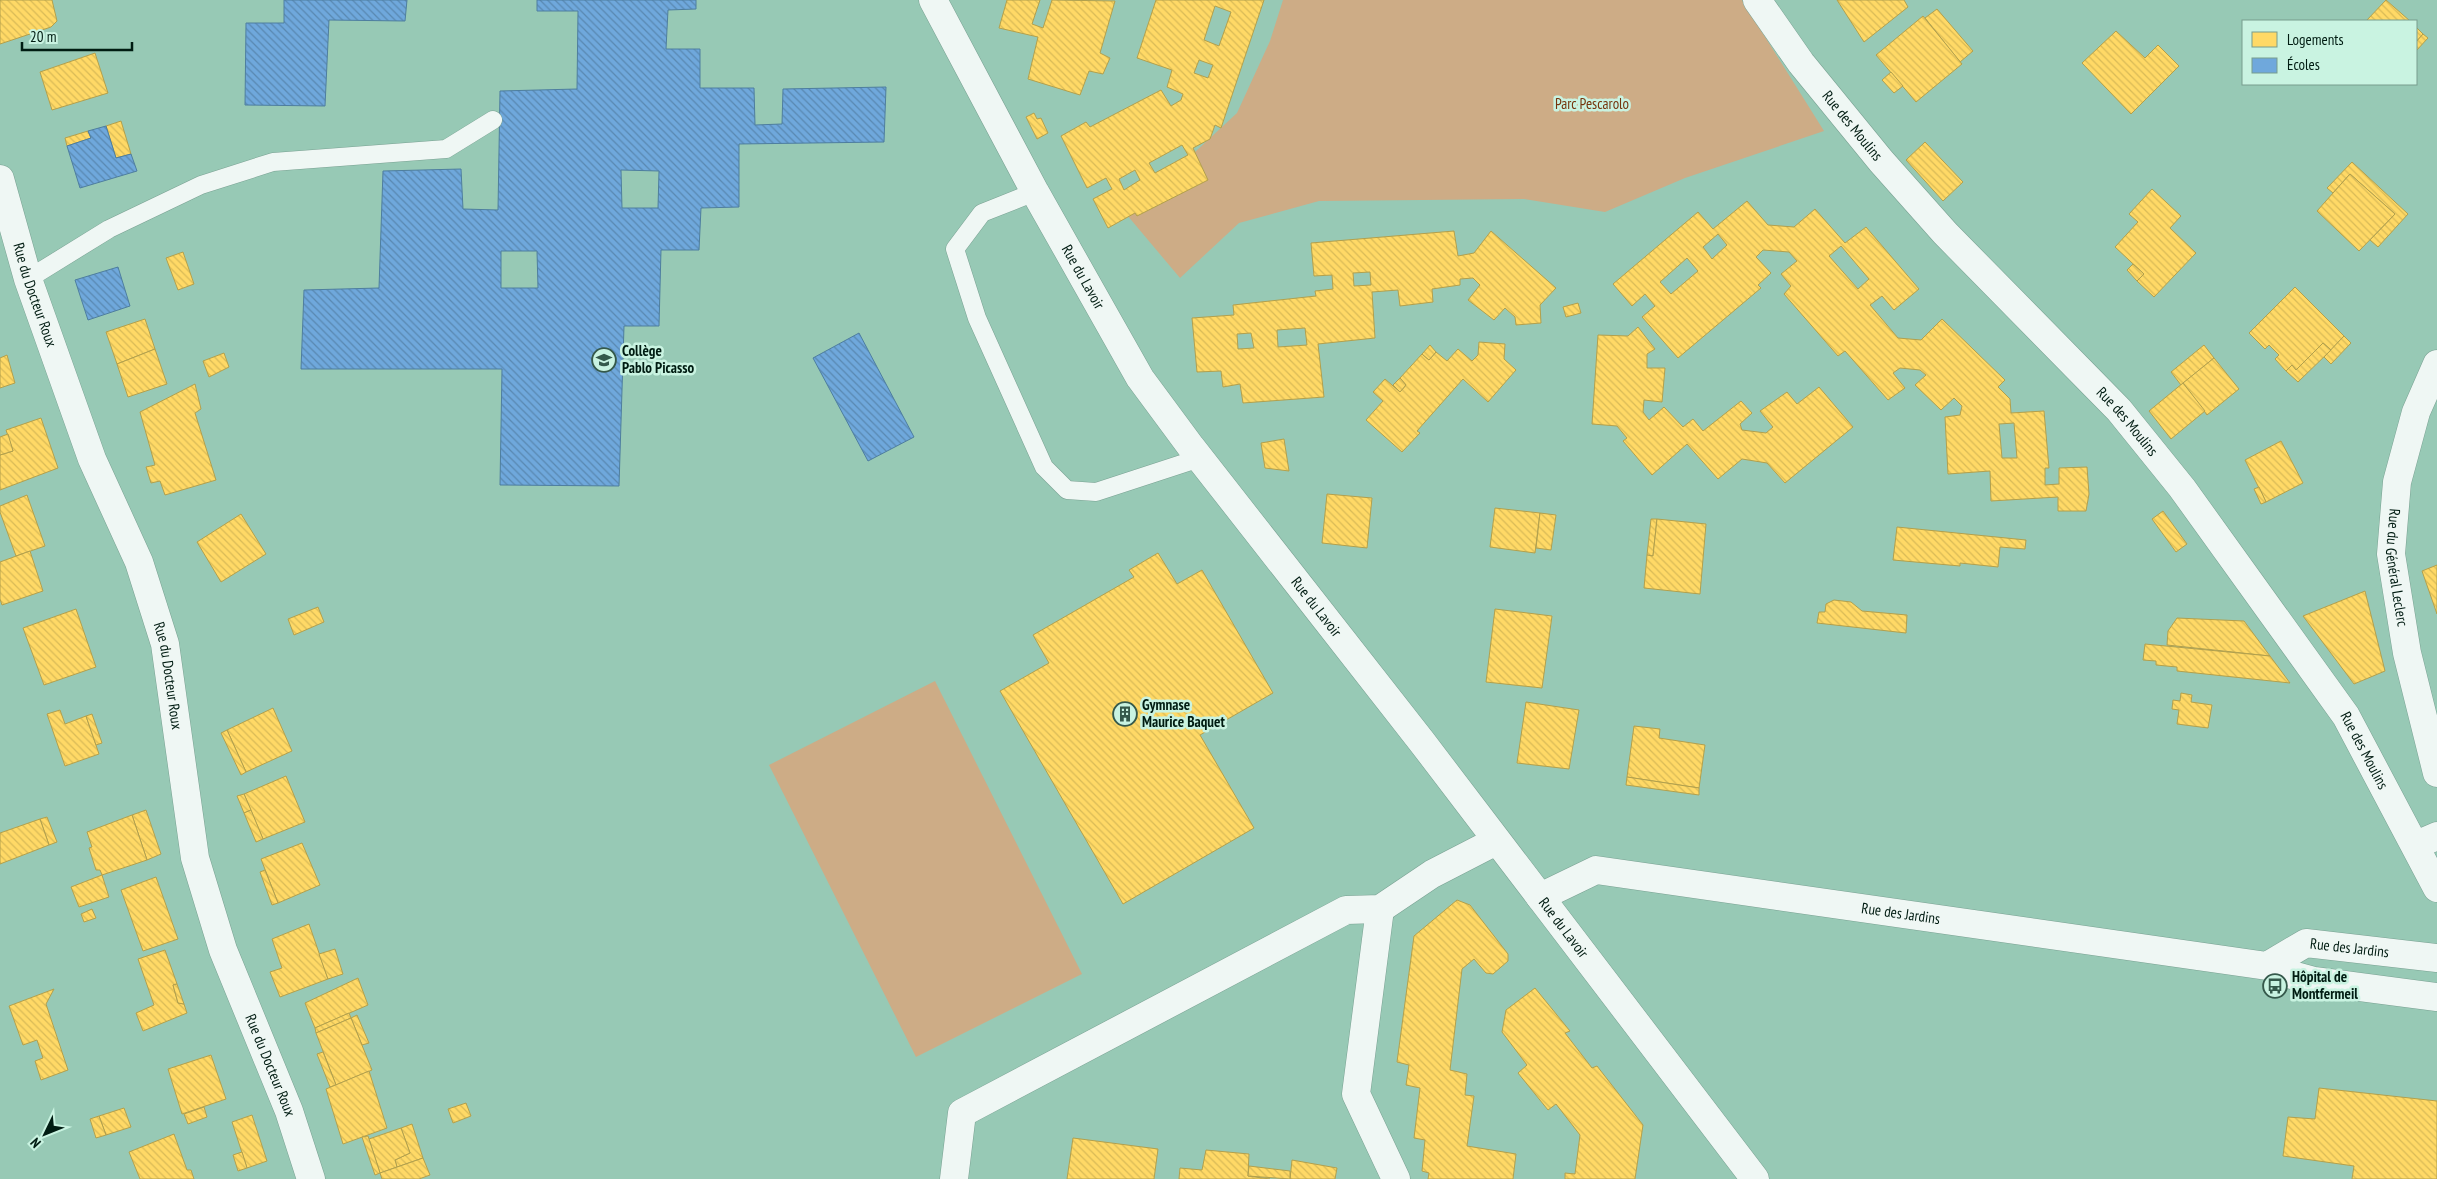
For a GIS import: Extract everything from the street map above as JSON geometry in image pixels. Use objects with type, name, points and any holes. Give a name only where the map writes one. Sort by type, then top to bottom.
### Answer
[{"type":"street","name":"Rue du Lavoir","points":[[933,0],[1034,192],[1140,378],[1200,458],[1422,742],[1755,1179]]},
{"type":"street","name":"Rue des Moulins","points":[[1758,0],[1801,63],[1881,161],[1945,233],[2119,410],[2176,481],[2346,716],[2426,841],[2437,888]]},
{"type":"street","name":"Rue du Docteur Roux","points":[[0,179],[28,279],[92,459],[139,562],[165,644],[195,858],[223,950],[289,1111],[311,1179]]},
{"type":"street","name":"Rue du Général Leclerc","points":[[2437,364],[2416,412],[2397,482],[2391,554],[2407,653],[2437,773]]},
{"type":"street","points":[[954,1179],[962,1113],[1346,910],[1380,909],[1432,874],[1496,841]]},
{"type":"street","name":"Rue des Jardins","points":[[1540,897],[1596,870],[2267,966],[2306,943],[2437,958]]},
{"type":"street","points":[[1380,909],[1356,1094],[1396,1179]]},
{"type":"street","name":"Rue des Jardins","points":[[2292,975],[2314,981],[2437,997]]},
{"type":"lane","points":[[28,279],[109,229],[201,185],[273,162],[446,149],[494,120]]},
{"type":"lane","points":[[1034,192],[982,213],[955,249],[976,318],[1044,466],[1067,490],[1096,492],[1200,458]]},
{"type":"lane","name":"Rue des Jardins","points":[[2267,966],[2292,975]]},
{"type":"green space","name":"Parc Pescarolo","points":[[1283,0],[1742,0],[1824,131],[1685,178],[1605,212],[1524,199],[1319,201],[1239,223],[1180,278],[1127,215],[1237,113],[1270,41]]},
{"type":"green space","points":[[935,681],[1082,974],[916,1057],[769,765]]},
{"type":"building: Logements","points":[[0,0],[52,0],[57,21],[51,27],[0,44]]},
{"type":"building: Logements","points":[[1007,0],[1040,0],[1032,24],[1043,28],[1052,0],[1115,1],[1100,53],[1110,58],[1103,74],[1089,71],[1080,95],[1028,79],[1038,37],[999,28]]},
{"type":"building: Logements","points":[[1156,0],[1264,0],[1221,128],[1215,125],[1210,139],[1193,148],[1208,180],[1137,216],[1135,213],[1108,228],[1093,199],[1112,189],[1106,178],[1087,188],[1061,136],[1086,122],[1090,127],[1161,90],[1171,106],[1181,100],[1183,94],[1167,87],[1172,70],[1137,58]],"holes":[[[1215,6],[1231,12],[1219,46],[1204,40]],[[1199,60],[1213,65],[1208,78],[1194,73]],[[1182,145],[1188,155],[1155,173],[1149,163]],[[1135,170],[1140,180],[1124,190],[1119,179]]]},
{"type":"building: Logements","points":[[1837,0],[1904,0],[1908,7],[1864,42]]},
{"type":"building: Logements","points":[[2386,0],[2409,20],[2367,20]]},
{"type":"building: Logements","points":[[1937,9],[1973,51],[1960,62],[1925,18]]},
{"type":"building: Logements","points":[[1923,16],[1962,64],[1916,102],[1876,55]]},
{"type":"building: Logements","points":[[2417,28],[2423,34],[2417,41]]},
{"type":"building: Logements","points":[[2116,31],[2145,58],[2158,45],[2179,66],[2131,114],[2082,63]]},
{"type":"building: Logements","points":[[2423,34],[2428,38],[2417,50],[2417,41]]},
{"type":"building: Logements","points":[[95,53],[108,93],[52,110],[40,72]]},
{"type":"building: Logements","points":[[1891,72],[1903,86],[1894,93],[1882,80]]},
{"type":"building: Logements","points":[[1034,113],[1037,119],[1041,118],[1048,133],[1037,139],[1026,117]]},
{"type":"building: Logements","points":[[121,121],[131,154],[116,158],[106,126]]},
{"type":"building: Logements","points":[[88,131],[91,138],[67,146],[65,138]]},
{"type":"building: Logements","points":[[1925,142],[1963,182],[1943,201],[1906,160]]},
{"type":"building: Logements","points":[[2352,162],[2408,214],[2378,247],[2370,240],[2395,214],[2350,174],[2333,193],[2327,188]]},
{"type":"building: Logements","points":[[2350,174],[2395,214],[2359,251],[2317,211]]},
{"type":"building: Logements","points":[[2152,189],[2181,216],[2170,228],[2196,253],[2154,297],[2137,281],[2144,274],[2115,247],[2138,222],[2129,214]]},
{"type":"building: Logements","points":[[1747,201],[1768,225],[1794,227],[1815,209],[1845,243],[1866,227],[1919,289],[1894,310],[1882,296],[1870,305],[1898,338],[1921,340],[1942,319],[2005,380],[1998,387],[2010,399],[2011,413],[2044,411],[2049,468],[2045,468],[2045,485],[2059,484],[2059,468],[2087,467],[2089,494],[2086,511],[2058,511],[2058,497],[1991,501],[1990,471],[1948,474],[1945,417],[1960,415],[1962,406],[1954,398],[1941,410],[1915,385],[1926,375],[1920,370],[1900,368],[1893,373],[1905,388],[1888,400],[1845,351],[1838,356],[1784,294],[1791,286],[1781,274],[1797,261],[1789,252],[1763,250],[1756,257],[1771,273],[1758,285],[1761,288],[1678,358],[1642,317],[1655,306],[1645,294],[1632,306],[1613,284],[1698,212],[1713,229]],"holes":[[[1718,234],[1727,245],[1712,259],[1703,247]],[[1841,246],[1869,279],[1858,289],[1829,256]],[[1687,258],[1698,271],[1671,294],[1660,282]],[[2014,423],[2017,458],[2002,458],[1999,424]]]},
{"type":"building: Logements","points":[[1454,231],[1458,256],[1474,253],[1491,231],[1556,288],[1540,305],[1541,323],[1516,325],[1515,317],[1505,308],[1494,320],[1468,300],[1480,285],[1473,278],[1460,279],[1460,285],[1432,289],[1433,302],[1400,306],[1398,290],[1372,292],[1375,338],[1318,344],[1324,397],[1243,403],[1240,384],[1223,387],[1221,371],[1197,372],[1192,318],[1234,315],[1233,305],[1316,296],[1315,291],[1333,289],[1332,275],[1314,276],[1311,243]],"holes":[[[1370,272],[1371,285],[1354,286],[1353,273]],[[1305,328],[1307,345],[1278,347],[1277,330]],[[1251,333],[1254,348],[1238,349],[1237,334]]]},
{"type":"building: Logements","points":[[183,252],[194,284],[178,290],[166,258]]},
{"type":"building: Logements","points":[[2133,264],[2144,274],[2137,281],[2127,270]]},
{"type":"building: Logements","points":[[2295,287],[2344,336],[2331,350],[2323,343],[2296,370],[2292,365],[2286,371],[2275,359],[2279,355],[2269,345],[2265,349],[2249,333]]},
{"type":"building: Logements","points":[[1578,303],[1581,313],[1566,317],[1563,307]]},
{"type":"building: Logements","points":[[145,319],[155,349],[117,364],[106,332]]},
{"type":"building: Logements","points":[[1638,327],[1655,349],[1647,354],[1647,368],[1665,368],[1662,402],[1644,400],[1643,412],[1649,420],[1664,407],[1683,427],[1693,419],[1703,431],[1741,401],[1752,413],[1740,424],[1742,430],[1766,433],[1773,427],[1760,411],[1787,392],[1797,404],[1819,387],[1853,427],[1785,483],[1767,463],[1742,459],[1718,479],[1687,444],[1652,475],[1623,441],[1627,438],[1617,426],[1592,424],[1598,335],[1628,336]]},
{"type":"building: Logements","points":[[2344,336],[2351,343],[2331,364],[2324,357]]},
{"type":"building: Logements","points":[[1479,342],[1505,344],[1504,359],[1516,370],[1488,402],[1463,379],[1417,431],[1420,433],[1402,452],[1366,420],[1383,401],[1373,392],[1385,379],[1400,392],[1406,385],[1400,378],[1422,354],[1429,360],[1436,352],[1447,361],[1458,349],[1472,361],[1478,355]]},
{"type":"building: Logements","points":[[2323,343],[2331,350],[2298,382],[2286,371],[2292,365],[2296,370]]},
{"type":"building: Logements","points":[[1430,345],[1436,352],[1429,360],[1422,354]]},
{"type":"building: Logements","points":[[2204,345],[2214,358],[2181,385],[2171,372]]},
{"type":"building: Logements","points":[[155,349],[167,384],[128,397],[117,364]]},
{"type":"building: Logements","points":[[224,353],[229,367],[209,377],[203,361]]},
{"type":"building: Logements","points":[[7,355],[15,383],[0,388],[0,358]]},
{"type":"building: Logements","points":[[2214,358],[2239,389],[2207,415],[2183,383]]},
{"type":"building: Logements","points":[[1400,378],[1406,385],[1400,392],[1393,385]]},
{"type":"building: Logements","points":[[2183,383],[2205,411],[2171,439],[2149,411]]},
{"type":"building: Logements","points":[[195,384],[201,409],[195,413],[216,480],[165,495],[160,481],[151,483],[146,467],[155,465],[140,412]]},
{"type":"building: Logements","points":[[41,418],[58,468],[0,490],[0,455],[13,451],[6,430]]},
{"type":"building: Logements","points":[[8,434],[13,451],[0,455],[0,437]]},
{"type":"building: Logements","points":[[1284,439],[1289,471],[1265,468],[1261,443]]},
{"type":"building: Logements","points":[[2281,441],[2303,483],[2266,502],[2245,460]]},
{"type":"building: Logements","points":[[2259,487],[2266,502],[2261,504],[2254,489]]},
{"type":"building: Logements","points":[[1327,494],[1372,498],[1367,548],[1322,543]]},
{"type":"building: Logements","points":[[27,495],[45,546],[16,556],[0,512],[0,506]]},
{"type":"building: Logements","points":[[1495,508],[1540,513],[1535,553],[1490,547]]},
{"type":"building: Logements","points":[[2163,511],[2187,544],[2176,552],[2152,519]]},
{"type":"building: Logements","points":[[1540,513],[1556,515],[1551,550],[1536,548]]},
{"type":"building: Logements","points":[[241,514],[266,554],[221,582],[197,542]]},
{"type":"building: Logements","points":[[1651,519],[1657,519],[1653,556],[1647,555]]},
{"type":"building: Logements","points":[[1657,519],[1706,524],[1700,594],[1644,588],[1647,555],[1653,556]]},
{"type":"building: Logements","points":[[1897,527],[2026,540],[2025,549],[2000,547],[1998,567],[1960,563],[1960,566],[1893,560]]},
{"type":"building: Logements","points":[[30,551],[43,591],[2,605],[0,599],[0,562]]},
{"type":"building: Logements","name":"Gymnase Maurice Baquet","points":[[1158,553],[1177,584],[1202,570],[1273,693],[1200,735],[1254,828],[1123,904],[1000,691],[1049,663],[1033,635],[1134,577],[1129,570]]},
{"type":"building: Logements","points":[[2437,565],[2437,614],[2422,571]]},
{"type":"building: Logements","points":[[2365,591],[2385,671],[2354,684],[2303,616]]},
{"type":"building: Logements","points":[[1834,600],[1851,602],[1862,611],[1907,615],[1906,633],[1817,623],[1819,612],[1825,612],[1826,604]]},
{"type":"building: Logements","points":[[318,607],[324,622],[294,635],[288,619]]},
{"type":"building: Logements","points":[[76,609],[96,667],[44,685],[23,628]]},
{"type":"building: Logements","points":[[1495,609],[1552,616],[1542,688],[1486,682]]},
{"type":"building: Logements","points":[[2177,618],[2244,621],[2270,656],[2167,645],[2168,631]]},
{"type":"building: Logements","points":[[2145,644],[2270,656],[2290,683],[2177,671],[2177,667],[2156,665],[2156,661],[2143,660]]},
{"type":"building: Logements","points":[[2181,693],[2192,695],[2191,702],[2212,705],[2208,728],[2177,724],[2179,710],[2172,709],[2173,700],[2180,701]]},
{"type":"building: Logements","points":[[1526,702],[1579,710],[1569,769],[1517,763]]},
{"type":"building: Logements","points":[[273,708],[292,751],[246,772],[227,730]]},
{"type":"building: Logements","points":[[60,710],[65,724],[86,716],[99,754],[65,766],[47,714]]},
{"type":"building: Logements","points":[[92,714],[102,743],[96,745],[86,716]]},
{"type":"building: Logements","points":[[1634,726],[1660,729],[1659,738],[1705,745],[1699,788],[1627,777]]},
{"type":"building: Logements","points":[[227,730],[246,772],[241,775],[221,733]]},
{"type":"building: Logements","points":[[286,776],[305,822],[263,839],[244,794]]},
{"type":"building: Logements","points":[[1627,777],[1699,788],[1699,795],[1626,785]]},
{"type":"building: Logements","points":[[244,794],[251,810],[244,813],[237,796]]},
{"type":"building: Logements","points":[[146,810],[161,854],[147,860],[132,815]]},
{"type":"building: Logements","points":[[251,810],[263,839],[256,842],[244,813]]},
{"type":"building: Logements","points":[[132,815],[147,860],[102,875],[100,870],[96,870],[89,848],[92,847],[87,832]]},
{"type":"building: Logements","points":[[47,817],[57,842],[49,845],[40,819]]},
{"type":"building: Logements","points":[[40,819],[49,845],[0,864],[0,833]]},
{"type":"building: Logements","points":[[302,843],[320,885],[278,903],[261,859]]},
{"type":"building: Logements","points":[[265,870],[278,903],[272,905],[260,872]]},
{"type":"building: Logements","points":[[102,875],[109,897],[79,907],[71,887]]},
{"type":"building: Logements","points":[[156,877],[178,939],[143,951],[121,890]]},
{"type":"building: Logements","points":[[1457,900],[1470,905],[1508,954],[1508,961],[1493,974],[1486,973],[1474,959],[1462,969],[1450,1070],[1467,1074],[1465,1095],[1474,1096],[1467,1146],[1516,1154],[1513,1179],[1428,1179],[1429,1173],[1422,1171],[1425,1140],[1414,1138],[1420,1088],[1406,1085],[1409,1065],[1397,1062],[1414,936]]},
{"type":"building: Logements","points":[[92,909],[96,918],[84,922],[81,914]]},
{"type":"building: Logements","points":[[309,924],[328,979],[280,997],[270,972],[282,968],[272,939]]},
{"type":"building: Logements","points":[[335,949],[343,974],[328,979],[319,954]]},
{"type":"building: Logements","points":[[165,950],[177,984],[173,985],[178,1003],[184,1004],[187,1013],[143,1031],[136,1013],[154,1005],[138,959]]},
{"type":"building: Logements","points":[[358,978],[368,1005],[315,1028],[305,1003]]},
{"type":"building: Logements","points":[[177,984],[184,1004],[178,1003],[173,985]]},
{"type":"building: Logements","points":[[1535,988],[1570,1031],[1565,1033],[1592,1068],[1597,1066],[1643,1125],[1635,1179],[1565,1179],[1565,1173],[1575,1174],[1580,1135],[1556,1104],[1548,1110],[1518,1073],[1527,1065],[1502,1032],[1506,1010]]},
{"type":"building: Logements","points":[[54,989],[46,1004],[68,1070],[41,1080],[35,1061],[43,1058],[37,1040],[23,1045],[9,1006]]},
{"type":"building: Logements","points":[[349,1013],[351,1018],[316,1033],[315,1028]]},
{"type":"building: Logements","points":[[357,1015],[369,1043],[362,1045],[351,1018]]},
{"type":"building: Logements","points":[[351,1018],[372,1070],[336,1085],[316,1033]]},
{"type":"building: Logements","points":[[323,1052],[336,1085],[330,1087],[317,1054]]},
{"type":"building: Logements","points":[[211,1055],[226,1099],[182,1114],[168,1069]]},
{"type":"building: Logements","points":[[369,1071],[387,1128],[343,1144],[326,1089]]},
{"type":"building: Logements","points":[[2319,1088],[2437,1101],[2437,1179],[2352,1179],[2354,1166],[2283,1156],[2288,1117],[2315,1119]]},
{"type":"building: Logements","points":[[466,1103],[471,1116],[453,1123],[448,1109]]},
{"type":"building: Logements","points":[[204,1107],[207,1117],[188,1124],[184,1114]]},
{"type":"building: Logements","points":[[124,1108],[131,1127],[106,1135],[99,1116]]},
{"type":"building: Logements","points":[[252,1115],[267,1161],[247,1168],[232,1122]]},
{"type":"building: Logements","points":[[99,1116],[106,1135],[96,1138],[90,1119]]},
{"type":"building: Logements","points":[[412,1124],[423,1158],[397,1167],[395,1160],[410,1153],[401,1128]]},
{"type":"building: Logements","points":[[401,1128],[410,1153],[395,1160],[397,1167],[380,1173],[369,1139]]},
{"type":"building: Logements","points":[[174,1134],[187,1170],[191,1170],[194,1179],[140,1179],[129,1152]]},
{"type":"building: Logements","points":[[368,1136],[380,1173],[375,1175],[362,1137]]},
{"type":"building: Logements","points":[[1073,1138],[1158,1149],[1154,1179],[1067,1179]]},
{"type":"building: Logements","points":[[1206,1150],[1249,1154],[1248,1176],[1270,1179],[1179,1179],[1180,1168],[1202,1170]]},
{"type":"building: Logements","points":[[242,1152],[247,1168],[238,1171],[233,1155]]},
{"type":"building: Logements","points":[[423,1158],[430,1175],[419,1179],[382,1179],[380,1173]]},
{"type":"building: Logements","points":[[1292,1160],[1337,1168],[1335,1179],[1290,1179]]},
{"type":"building: Logements","points":[[1249,1166],[1290,1171],[1290,1179],[1248,1176]]},
{"type":"building: Écoles","points":[[284,0],[407,0],[405,21],[329,20],[325,106],[245,105],[246,23],[284,23]]},
{"type":"building: Écoles","points":[[537,0],[696,0],[696,9],[668,10],[666,49],[700,49],[700,88],[754,88],[755,125],[782,124],[783,89],[886,87],[884,142],[739,144],[739,207],[701,208],[699,250],[661,250],[659,326],[624,326],[619,486],[500,485],[502,369],[301,369],[304,290],[379,288],[383,171],[461,169],[463,209],[498,210],[500,91],[577,89],[578,11],[537,11]],"holes":[[[621,170],[659,171],[658,208],[622,208]],[[501,251],[537,251],[538,288],[501,288]]]},
{"type":"building: Écoles","points":[[106,126],[116,158],[131,154],[137,171],[80,188],[67,146],[91,138],[88,131]]},
{"type":"building: Écoles","points":[[118,267],[130,306],[88,320],[75,280]]},
{"type":"building: Écoles","points":[[859,333],[914,437],[868,461],[813,358]]},
{"type":"place","name":"Collège Pablo Picasso","points":[[604,360]]},
{"type":"place","name":"Gymnase Maurice Baquet","points":[[1125,714]]},
{"type":"place","name":"Hôpital de Montfermeil","points":[[2275,986]]}]
